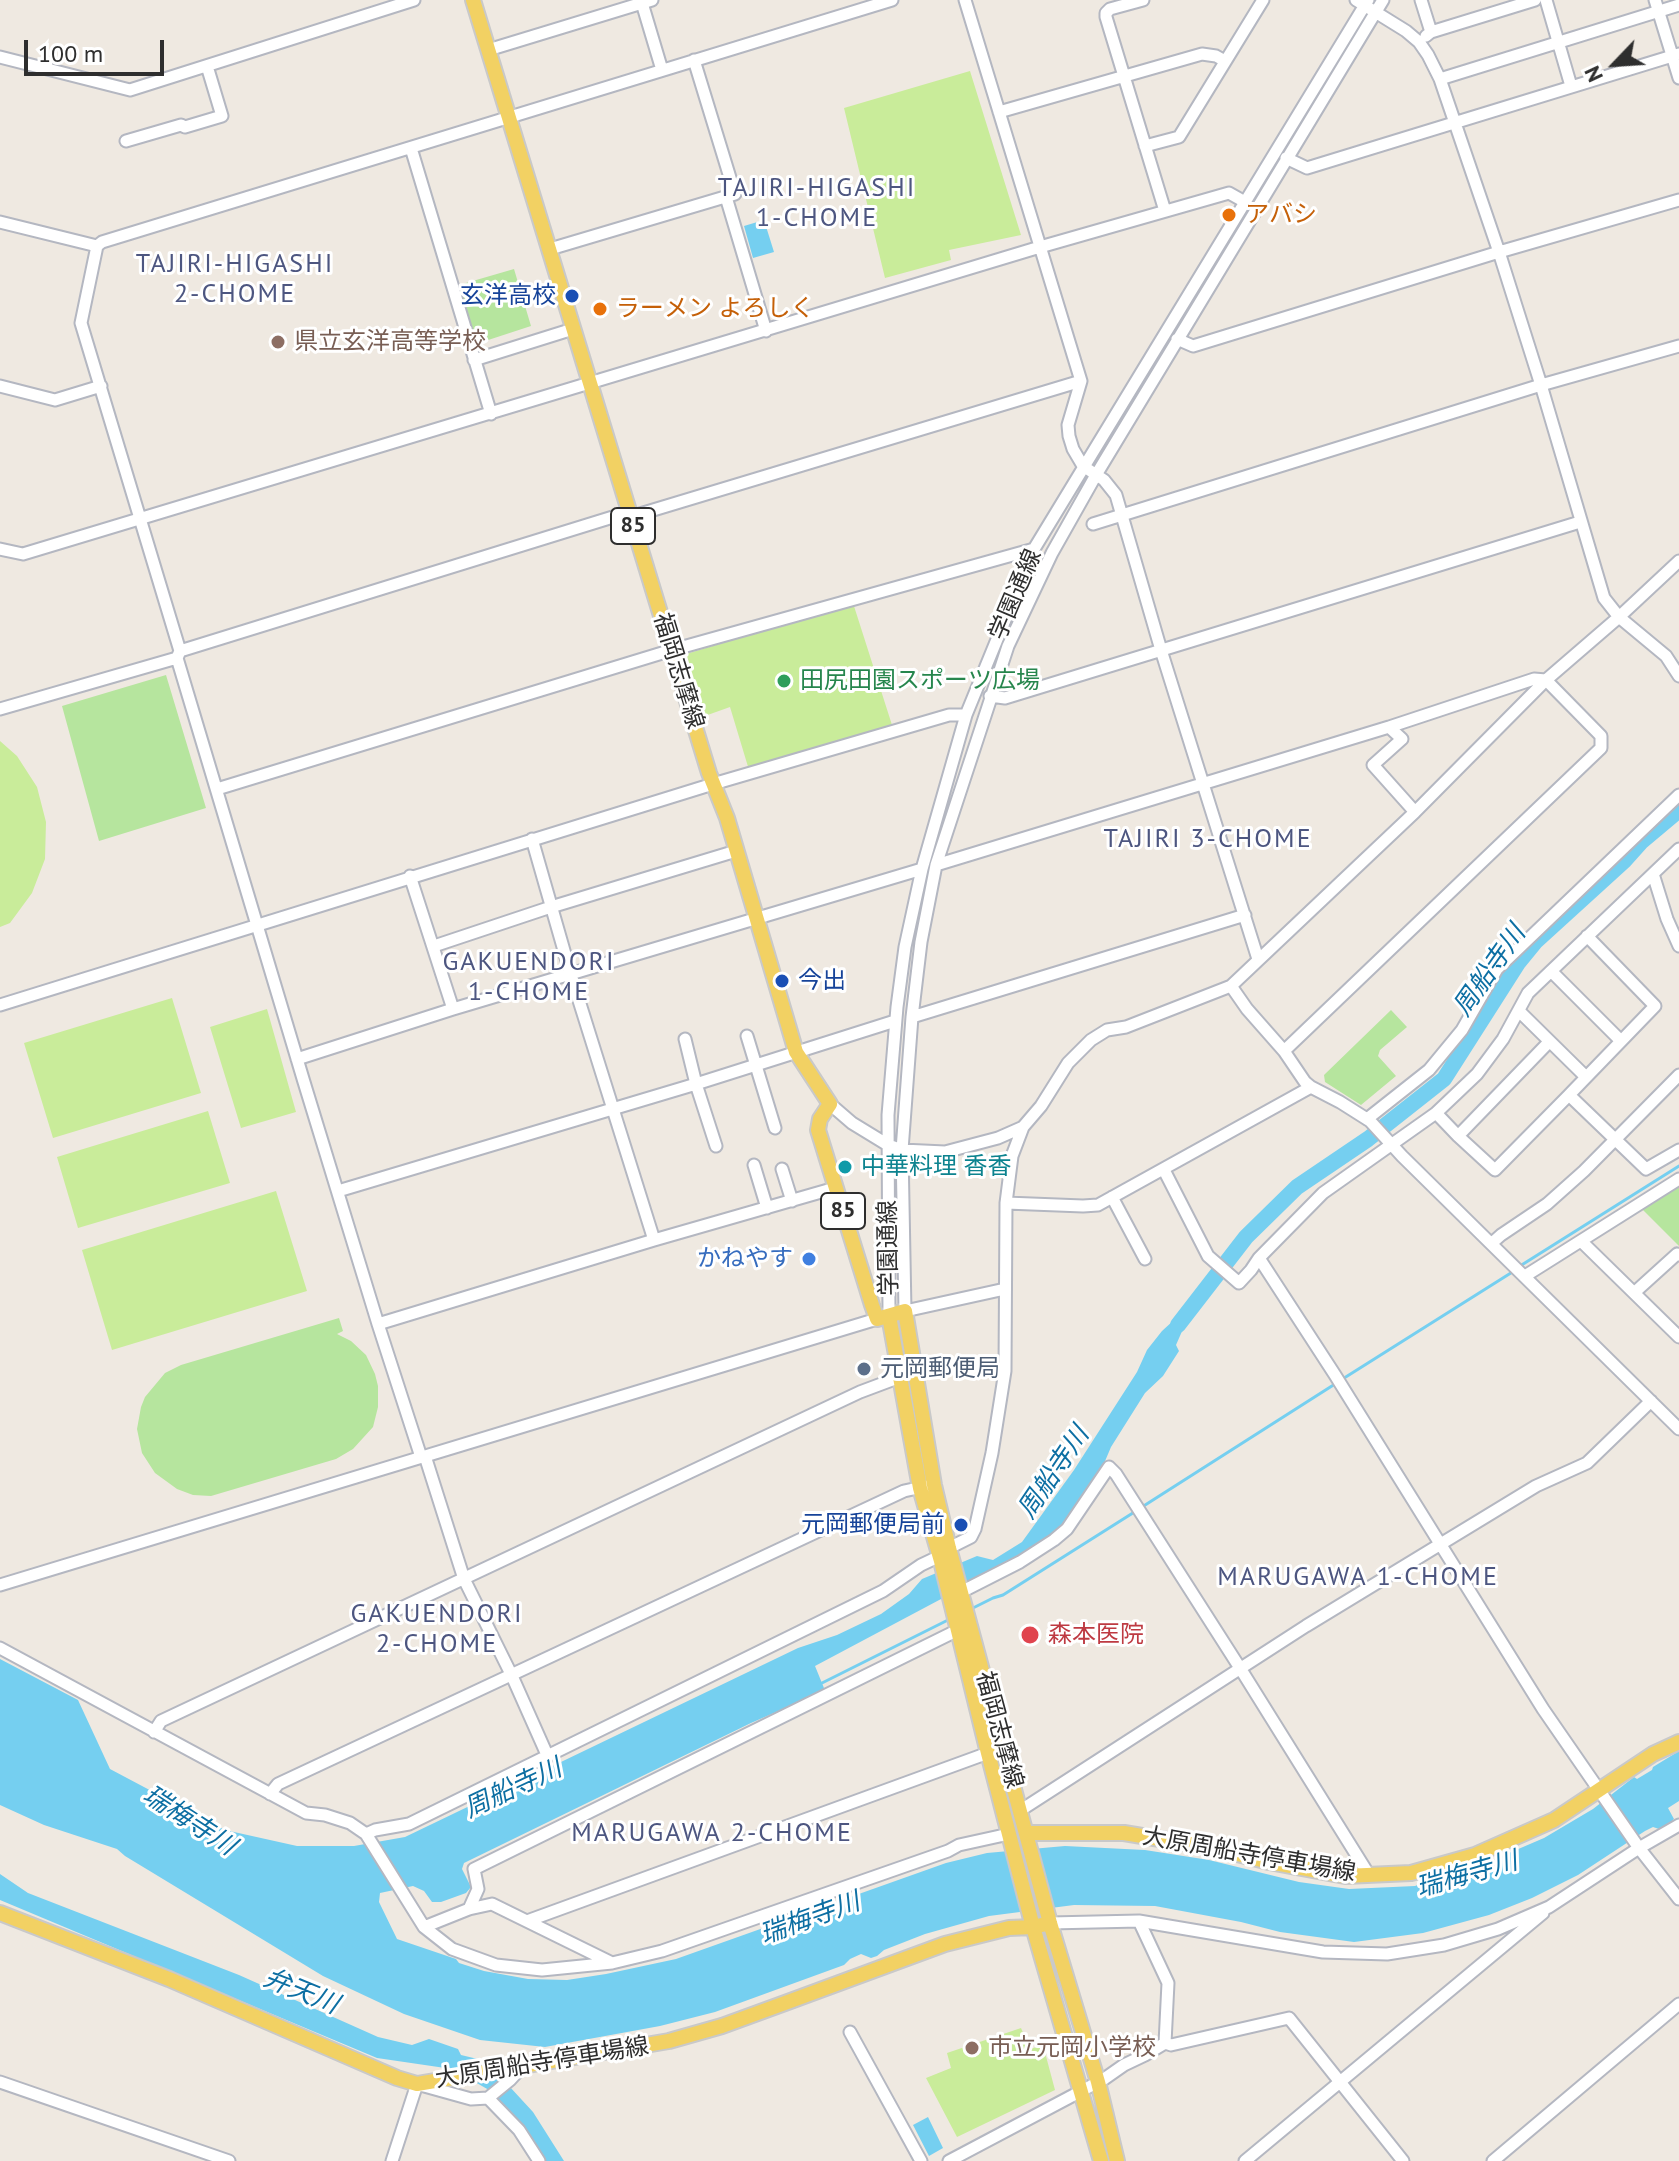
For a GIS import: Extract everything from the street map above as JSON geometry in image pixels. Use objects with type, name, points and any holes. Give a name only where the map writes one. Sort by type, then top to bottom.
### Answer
[{"type":"main road","name":"福岡志摩線","points":[[473,0],[629,514],[713,784],[727,818],[796,1052],[830,1104],[820,1119],[818,1130],[835,1188],[883,1318],[943,1555],[961,1592],[964,1627],[988,1753],[1033,1927],[1101,2161]]},
{"type":"main road","name":"福岡志摩線","points":[[905,1311],[927,1486]]},
{"type":"main road","points":[[883,1318],[905,1311]]},
{"type":"main road","name":"85","points":[[943,1555],[964,1627]]},
{"type":"main road","name":"福岡志摩線","points":[[964,1627],[1006,1755],[1050,1923],[1098,2082],[1117,2161]]},
{"type":"main road","name":"大原周船寺停車場線","points":[[1027,1833],[1124,1833],[1214,1848],[1345,1876],[1411,1873],[1475,1855],[1554,1820],[1653,1754],[1679,1742]]},
{"type":"main road","name":"大原周船寺停車場線","points":[[0,1913],[169,1979],[417,2084],[505,2076],[521,2068],[669,2041],[772,2008],[945,1944],[1009,1928],[1050,1923]]},
{"type":"street","points":[[0,57],[130,90],[414,0]]},
{"type":"street","points":[[548,1757],[464,1579],[378,1324],[81,323],[97,246],[102,242],[892,0]]},
{"type":"street","points":[[965,0],[1081,381],[1068,425],[1073,449],[1083,466],[1104,480],[1116,495],[1258,959]]},
{"type":"street","points":[[1143,0],[1110,9],[1106,13],[1165,211]]},
{"type":"street","name":"学園通線","points":[[905,1311],[902,1150],[921,942],[936,865],[1008,646],[1031,595],[1096,475],[1383,0]]},
{"type":"street","points":[[1421,0],[1431,32]]},
{"type":"street","points":[[1419,42],[1431,32],[1535,0]]},
{"type":"street","points":[[1546,0],[1571,86]]},
{"type":"street","points":[[488,50],[647,2],[662,70]]},
{"type":"street","points":[[1145,146],[1179,137],[1259,2]]},
{"type":"street","points":[[1363,2],[1419,42],[1440,79],[1499,252],[1604,598],[1619,617],[1666,656],[1679,676]]},
{"type":"street","name":"学園通線","points":[[883,1318],[888,1115],[895,1021],[905,947],[922,869],[966,715],[1034,549],[1363,2]]},
{"type":"street","points":[[1657,5],[1676,55],[1679,78]]},
{"type":"street","points":[[1440,79],[1657,5],[1679,5]]},
{"type":"street","points":[[999,112],[1202,54],[1225,61]]},
{"type":"street","points":[[1286,158],[1307,168],[1676,55]]},
{"type":"street","points":[[550,249],[735,194],[694,60]]},
{"type":"street","points":[[126,141],[222,116],[207,66]]},
{"type":"street","points":[[411,148],[491,414]]},
{"type":"street","points":[[0,549],[23,554],[141,520],[1040,247],[1229,193],[1245,202]]},
{"type":"street","points":[[726,197],[766,331]]},
{"type":"street","points":[[1177,339],[1193,346],[1679,200]]},
{"type":"street","points":[[0,222],[97,246]]},
{"type":"street","points":[[474,360],[573,329]]},
{"type":"street","points":[[1093,524],[1541,385],[1679,346]]},
{"type":"street","points":[[0,709],[629,514],[1081,381]]},
{"type":"street","points":[[0,386],[55,400],[101,386]]},
{"type":"street","points":[[990,696],[1005,698],[1580,522]]},
{"type":"street","points":[[217,789],[672,650],[1034,549]]},
{"type":"street","points":[[366,1834],[409,1824],[548,1757],[883,1591],[971,1537],[992,1453],[1005,1371],[1006,1203],[1012,1156],[1023,1127],[1041,1106],[1068,1063],[1091,1040],[1107,1030],[1126,1027],[1231,986],[1415,812],[1546,680],[1679,561]]},
{"type":"street","points":[[936,865],[1389,727],[1534,679],[1546,680],[1601,736],[1601,748],[1284,1051]]},
{"type":"street","points":[[0,1005],[713,784],[949,715],[966,715]]},
{"type":"street","points":[[1389,727],[1402,739],[1373,765],[1415,812]]},
{"type":"street","points":[[1368,1120],[1429,1070],[1462,1030],[1497,969],[1679,795]]},
{"type":"street","points":[[532,839],[654,1240]]},
{"type":"street","points":[[1164,1170],[1208,1256],[1239,1283],[1259,1258],[1323,1193],[1436,1113],[1477,1074],[1492,1055],[1528,993],[1679,849]]},
{"type":"street","points":[[434,946],[736,851]]},
{"type":"street","points":[[297,1059],[453,1009],[922,869]]},
{"type":"street","points":[[1653,874],[1679,946]]},
{"type":"street","points":[[410,876],[453,1009]]},
{"type":"street","points":[[912,1017],[1245,915]]},
{"type":"street","points":[[1436,1113],[1495,1170],[1655,1006],[1587,936]]},
{"type":"street","points":[[1551,971],[1621,1041]]},
{"type":"street","points":[[1231,986],[1311,1087],[1368,1120],[1651,1401],[1676,1420]]},
{"type":"street","points":[[1519,1011],[1586,1077]]},
{"type":"street","points":[[338,1191],[756,1066],[895,1021]]},
{"type":"street","points":[[747,1036],[775,1128]]},
{"type":"street","points":[[685,1039],[716,1146]]},
{"type":"street","points":[[1458,1136],[1549,1042]]},
{"type":"street","points":[[1492,1243],[1547,1204],[1679,1075]]},
{"type":"street","points":[[1006,1203],[1098,1205],[1311,1087]]},
{"type":"street","points":[[1569,1095],[1646,1169],[1679,1150]]},
{"type":"street","points":[[830,1104],[852,1123],[902,1150],[945,1152],[988,1142],[1023,1127]]},
{"type":"street","points":[[754,1165],[767,1208]]},
{"type":"street","points":[[782,1169],[792,1201]]},
{"type":"street","points":[[1525,1276],[1679,1179]]},
{"type":"street","points":[[378,1324],[835,1188]]},
{"type":"street","points":[[1112,1197],[1145,1259]]},
{"type":"street","points":[[1581,1241],[1679,1337]]},
{"type":"street","points":[[1635,1292],[1679,1255]]},
{"type":"street","points":[[1259,1258],[1543,1709],[1639,1848],[1679,1899]]},
{"type":"street","points":[[905,1311],[1005,1289]]},
{"type":"street","points":[[0,1585],[883,1318]]},
{"type":"street","points":[[154,1732],[161,1721],[860,1392],[900,1377]]},
{"type":"street","points":[[1021,1810],[1240,1668],[1439,1545],[1536,1486],[1587,1463],[1651,1401]]},
{"type":"street","points":[[961,1592],[1020,1562],[1054,1540],[1067,1529],[1109,1467],[1240,1668],[1369,1875]]},
{"type":"street","points":[[270,1794],[278,1784],[904,1491],[927,1486]]},
{"type":"street","points":[[469,1909],[478,1889],[474,1869],[964,1627]]},
{"type":"street","points":[[0,1648],[306,1813],[350,1823],[366,1834],[424,1927],[452,1949],[496,1965],[542,1970],[612,1963],[662,1951],[959,1845],[1009,1834]]},
{"type":"street","points":[[527,1921],[988,1753],[1006,1755]]},
{"type":"street","points":[[1050,1923],[1139,1921],[1323,1952],[1387,1954],[1444,1945],[1498,1929],[1549,1907],[1679,1825]]},
{"type":"street","points":[[424,1927],[469,1909],[492,1904],[612,1963]]},
{"type":"street","points":[[1245,2161],[1549,1907]]},
{"type":"street","points":[[1139,1921],[1168,1983],[1165,2043]]},
{"type":"street","points":[[1493,2161],[1679,2004]]},
{"type":"street","points":[[949,2161],[1165,2043],[1171,2045],[1289,2018],[1403,2161]]},
{"type":"street","points":[[850,2032],[921,2161]]},
{"type":"street","points":[[392,2161],[417,2084],[471,2099],[488,2098],[505,2076]]},
{"type":"street","points":[[0,2082],[229,2161]]},
{"type":"street","points":[[488,2098],[519,2130],[539,2161]]},
{"type":"green space","points":[[970,71],[1021,235],[949,250],[951,260],[885,278],[844,108]]},
{"type":"green space","points":[[514,269],[531,326],[476,344],[459,285]]},
{"type":"green space","name":"田尻田園スポーツ広場","points":[[853,603],[892,725],[749,770],[730,707],[702,717],[683,655]]},
{"type":"green space","points":[[166,675],[206,808],[99,841],[62,706]]},
{"type":"green space","points":[[0,741],[17,756],[37,787],[46,822],[45,859],[32,893],[10,923],[0,927]]},
{"type":"green space","points":[[172,998],[201,1093],[53,1138],[24,1043]]},
{"type":"green space","points":[[267,1009],[296,1112],[241,1128],[210,1027]]},
{"type":"green space","points":[[1391,1010],[1407,1027],[1380,1050],[1378,1056],[1396,1076],[1361,1105],[1325,1082],[1324,1075]]},
{"type":"green space","points":[[208,1111],[230,1183],[78,1228],[57,1157]]},
{"type":"green space","points":[[1679,1179],[1679,1246],[1639,1206]]},
{"type":"green space","points":[[276,1191],[307,1291],[112,1350],[82,1250]]},
{"type":"green space","points":[[339,1318],[343,1331],[337,1334],[351,1341],[366,1355],[378,1386],[378,1407],[373,1427],[353,1449],[336,1459],[211,1496],[193,1495],[177,1489],[155,1473],[142,1453],[137,1429],[145,1397],[165,1373],[181,1365]]},
{"type":"green space","points":[[1021,2028],[1030,2049],[1043,2045],[1055,2090],[957,2137],[926,2078],[951,2068],[947,2053]]},
{"type":"water","points":[[764,220],[774,252],[753,258],[744,226]]},
{"type":"water","name":"瑞梅寺川","points":[[1186,1309],[1196,1311],[1176,1345],[1179,1351],[1163,1376],[1145,1393],[1111,1447],[1100,1473],[1062,1528],[1037,1548],[815,1666],[826,1693],[751,1723],[464,1863],[462,1869],[471,1887],[466,1893],[432,1902],[424,1891],[413,1886],[380,1893],[379,1902],[397,1939],[484,1971],[528,1979],[567,1980],[676,1959],[946,1863],[987,1853],[1065,1846],[1145,1850],[1209,1860],[1299,1882],[1349,1889],[1415,1886],[1488,1862],[1544,1838],[1593,1809],[1634,1777],[1637,1779],[1679,1751],[1679,1801],[1668,1808],[1674,1819],[1662,1830],[1653,1827],[1645,1831],[1578,1875],[1532,1898],[1489,1915],[1423,1933],[1354,1942],[1280,1932],[1155,1906],[1074,1905],[989,1916],[925,1934],[871,1958],[861,1954],[844,1965],[715,2012],[660,2026],[545,2047],[480,2040],[404,2014],[323,1976],[117,1849],[44,1825],[0,1805],[0,1659],[78,1700],[110,1769],[225,1830],[297,1846],[354,1846],[405,1837],[798,1648],[837,1635],[881,1614],[909,1594],[922,1579],[977,1556],[993,1560],[1022,1542],[1074,1470],[1137,1372],[1147,1350]]},
{"type":"water","points":[[0,1874],[28,1893],[239,1975],[378,2037],[412,2045],[429,2039],[458,2049],[461,2055],[486,2061],[533,2112],[564,2161],[545,2161],[521,2124],[489,2090],[452,2069],[377,2058],[0,1900]]},
{"type":"water","points":[[928,2117],[943,2148],[929,2156],[913,2125]]},
{"type":"waterway","name":"周船寺川","points":[[1178,1325],[1246,1237],[1297,1187],[1368,1139],[1444,1079],[1518,963],[1536,941],[1679,810]]},
{"type":"waterway","points":[[1520,1266],[1679,1166]]},
{"type":"waterway","points":[[1341,1380],[1514,1271]]},
{"type":"waterway","points":[[1142,1507],[1335,1384]]},
{"type":"waterway","points":[[971,1609],[1003,1595],[1136,1511]]},
{"type":"waterway","points":[[820,1684],[950,1619]]},
{"type":"place","name":"アバシ","points":[[1229,215]]},
{"type":"place","name":"玄洋高校","points":[[572,296]]},
{"type":"place","name":"ラーメン よろしく","points":[[600,309]]},
{"type":"place","name":"県立玄洋高等学校","points":[[278,342]]},
{"type":"place","name":"田尻田園スポーツ広場","points":[[784,681]]},
{"type":"place","name":"今出","points":[[782,981]]},
{"type":"place","name":"中華料理 香香","points":[[845,1167]]},
{"type":"place","name":"かねやす","points":[[809,1259]]},
{"type":"place","name":"元岡郵便局","points":[[864,1369]]},
{"type":"place","name":"元岡郵便局前","points":[[961,1525]]},
{"type":"place","name":"森本医院","points":[[1030,1635]]},
{"type":"place","name":"市立元岡小学校","points":[[972,2048]]},
{"type":"district","name":"TAJIRI-HIGASHI 1-CHOME","points":[[817,204]]},
{"type":"district","name":"TAJIRI-HIGASHI 2-CHOME","points":[[235,280]]},
{"type":"district","name":"TAJIRI 3-CHOME","points":[[1208,840]]},
{"type":"district","name":"GAKUENDORI 1-CHOME","points":[[529,978]]},
{"type":"district","name":"MARUGAWA 1-CHOME","points":[[1358,1578]]},
{"type":"district","name":"GAKUENDORI 2-CHOME","points":[[437,1630]]},
{"type":"district","name":"MARUGAWA 2-CHOME","points":[[712,1834]]},
{"type":"water label","name":"弁天川","points":[[301,1992]]}]
